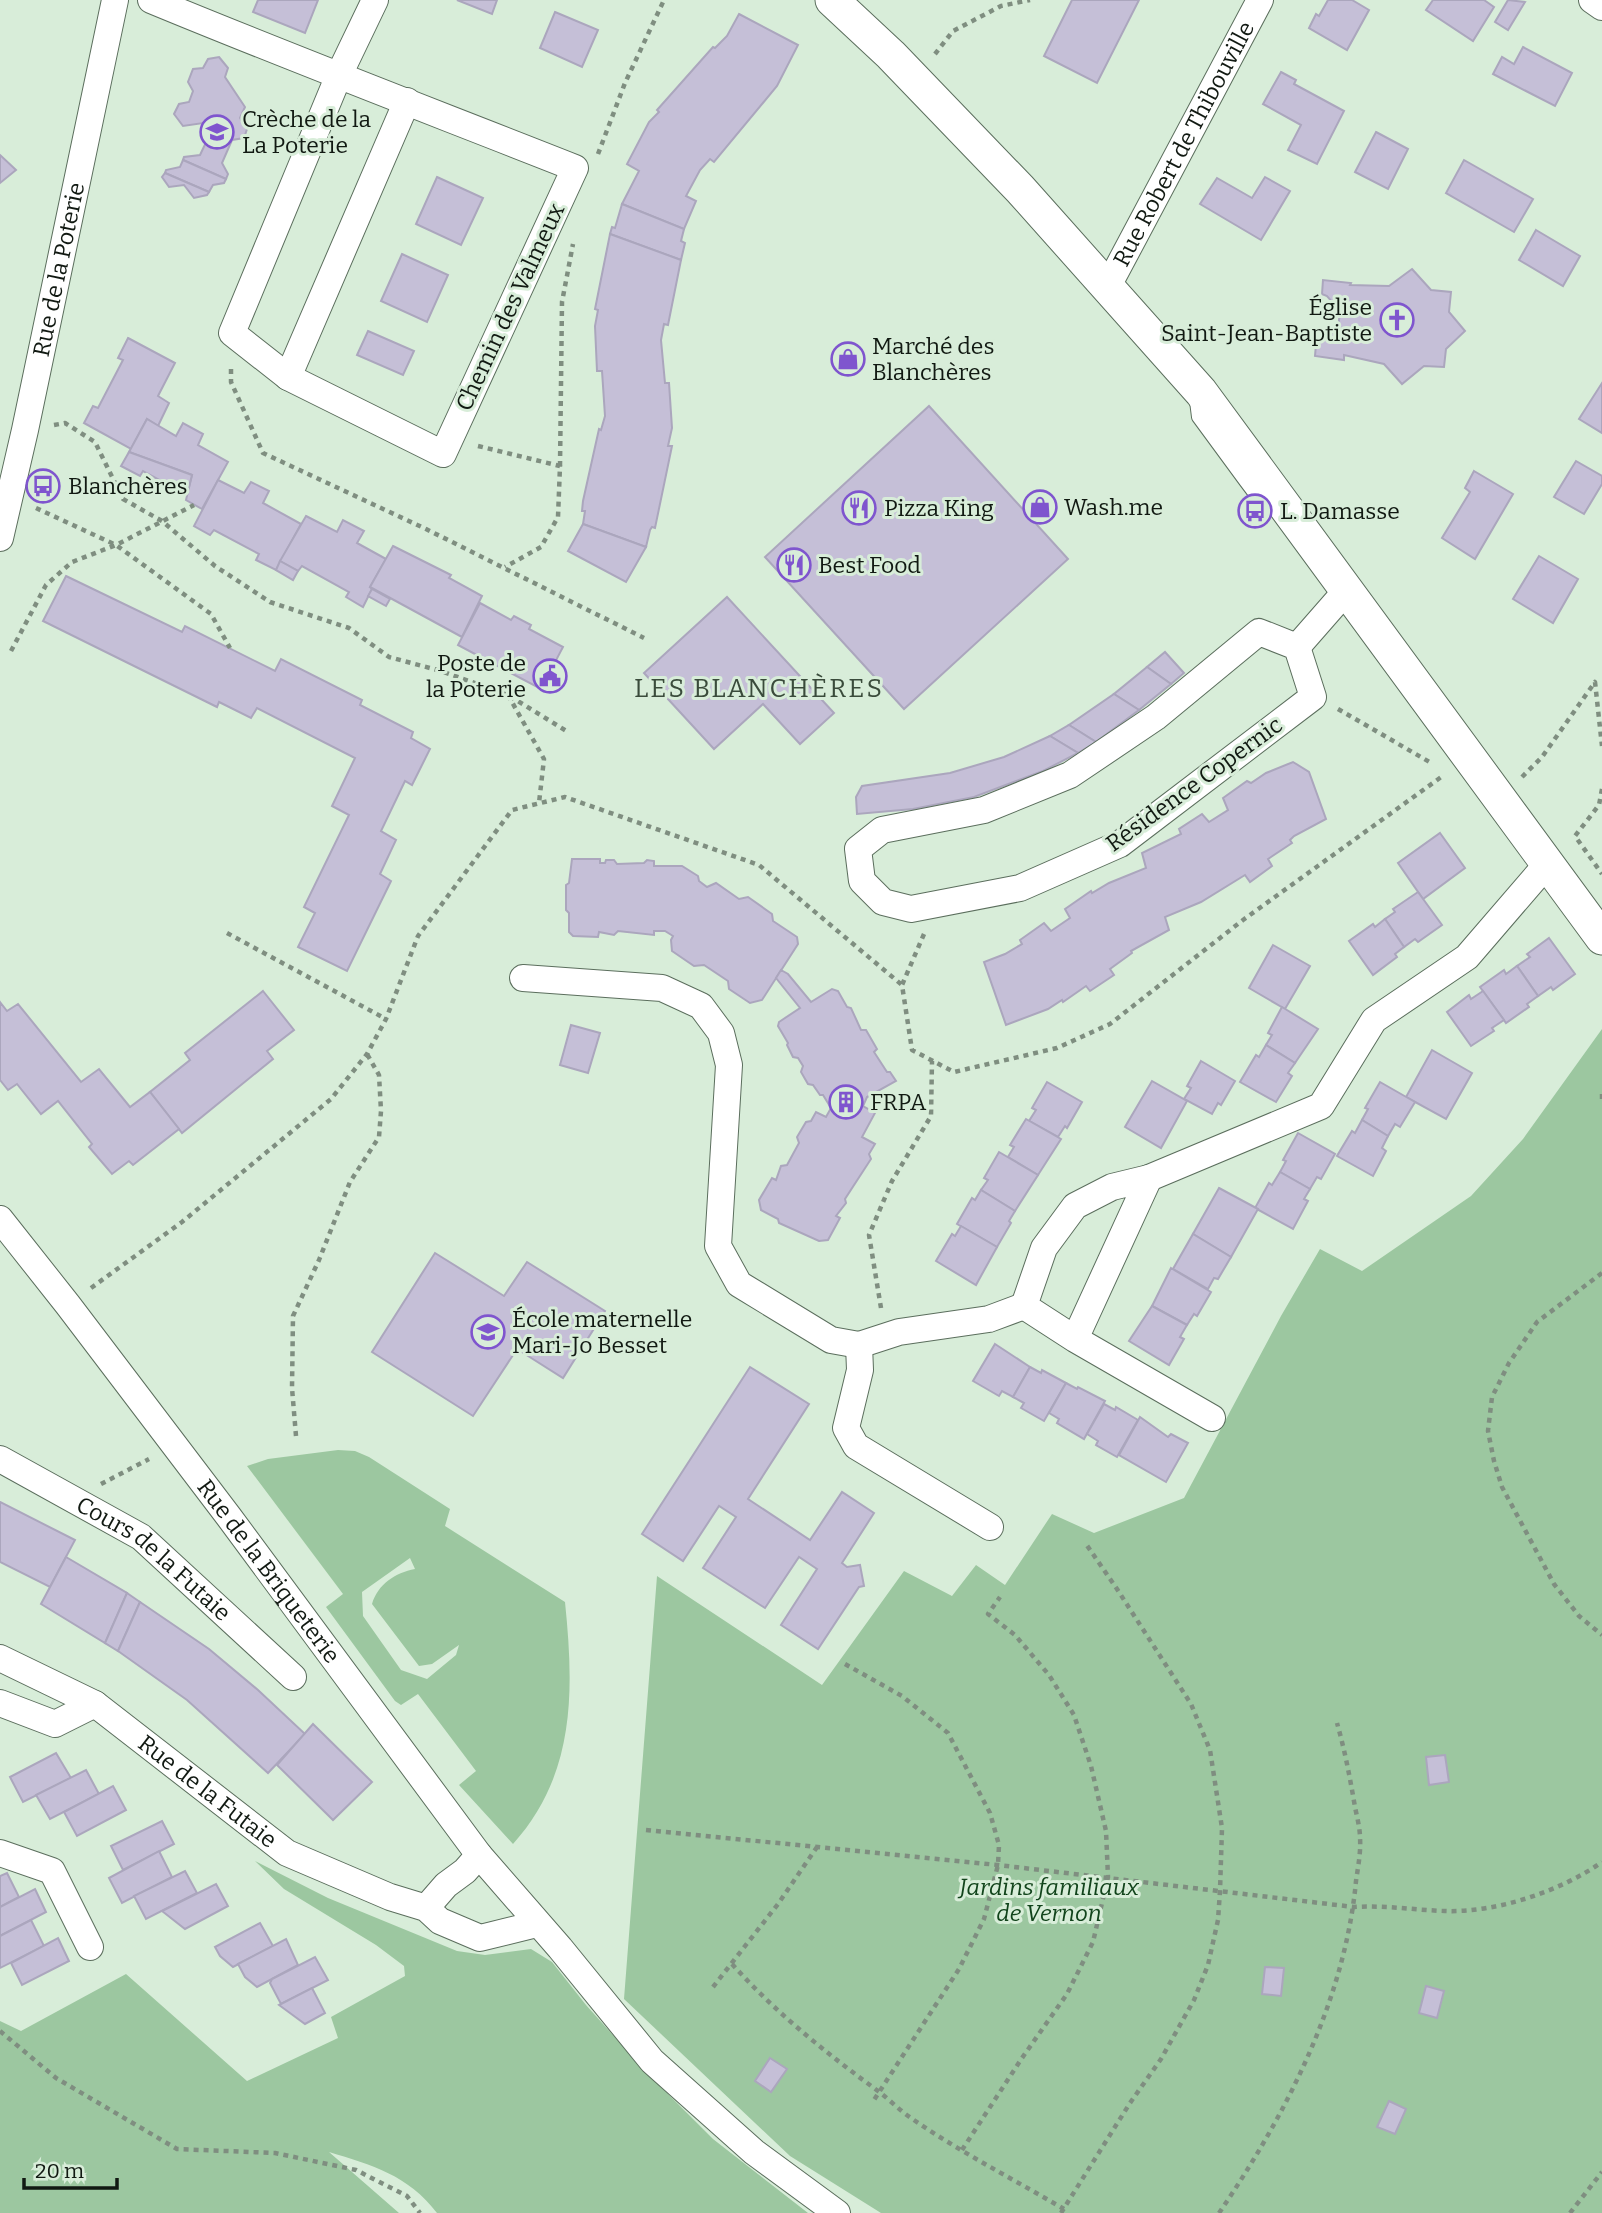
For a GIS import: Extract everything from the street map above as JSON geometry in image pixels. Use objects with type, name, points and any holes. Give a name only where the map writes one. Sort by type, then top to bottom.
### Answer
[{"type":"street","name":"Rue de la Poterie","points":[[0,538],[116,0]]},
{"type":"street","points":[[150,0],[575,168]]},
{"type":"street","points":[[232,333],[340,75],[375,0]]},
{"type":"street","points":[[832,0],[915,79],[1020,189],[1195,385],[1602,938]]},
{"type":"street","name":"Rue Robert de Thibouville","points":[[1108,286],[1260,0]]},
{"type":"street","points":[[288,377],[407,102]]},
{"type":"street","name":"Chemin des Valmeux","points":[[232,333],[288,377],[443,454],[575,168]]},
{"type":"street","points":[[1312,697],[1297,647],[1346,591]]},
{"type":"street","name":"Résidence Copernic","points":[[1297,647],[1259,632],[1156,718],[1070,775],[984,810],[882,830],[858,849],[862,881],[883,902],[911,909],[1020,888],[1120,844],[1312,697]]},
{"type":"street","points":[[1024,1306],[1044,1248],[1075,1206],[1112,1187],[1149,1178],[1321,1106],[1374,1020],[1467,957],[1547,864]]},
{"type":"street","points":[[523,978],[662,988],[701,1006],[721,1033],[729,1065],[718,1246],[739,1284],[831,1340],[859,1345],[899,1332],[989,1319],[1024,1306]]},
{"type":"street","points":[[1074,1339],[1149,1178]]},
{"type":"street","name":"Rue de la Briqueterie","points":[[0,1219],[172,1441],[479,1855],[560,1948],[652,2061],[754,2152],[837,2213]]},
{"type":"street","points":[[1024,1306],[1074,1339],[1212,1418]]},
{"type":"street","points":[[859,1345],[860,1370],[846,1428],[856,1446],[990,1527]]},
{"type":"street","name":"Cours de la Futaie","points":[[0,1459],[141,1537],[293,1677]]},
{"type":"street","name":"Rue de la Futaie","points":[[0,1658],[94,1704],[287,1853],[390,1897],[426,1908],[440,1921],[480,1937],[537,1924]]},
{"type":"street","points":[[0,1703],[55,1724],[94,1704]]},
{"type":"street","points":[[0,1853],[52,1871],[90,1948]]},
{"type":"street","points":[[426,1908],[446,1885],[465,1871],[479,1855]]},
{"type":"path","points":[[575,168],[589,178],[625,83],[664,0]]},
{"type":"path","points":[[915,79],[953,32],[1001,3],[1030,0]]},
{"type":"path","points":[[504,568],[541,547],[558,517],[562,302],[575,239]]},
{"type":"path","points":[[232,333],[231,382],[263,453],[426,528],[644,638]]},
{"type":"path","points":[[25,430],[65,423],[95,442],[123,499],[162,522],[215,566],[270,602],[349,628],[389,657],[441,671],[508,695],[569,732]]},
{"type":"path","points":[[450,439],[560,466]]},
{"type":"path","points":[[10,496],[116,545],[211,614],[230,648]]},
{"type":"path","points":[[11,651],[46,584],[72,562],[116,545],[194,505]]},
{"type":"path","points":[[1501,798],[1542,757],[1595,682],[1602,746]]},
{"type":"path","points":[[508,695],[544,758],[540,803]]},
{"type":"path","points":[[938,904],[901,985],[912,1050],[954,1072],[1057,1048],[1110,1024],[1243,920],[1445,774],[1438,767],[1352,715],[1312,697]]},
{"type":"path","points":[[1602,789],[1599,804],[1575,836],[1602,874]]},
{"type":"path","points":[[68,1305],[182,1222],[331,1099],[367,1054],[386,1019],[418,936],[512,810],[565,797],[759,865],[901,985]]},
{"type":"path","points":[[226,933],[386,1019]]},
{"type":"path","points":[[296,1436],[292,1388],[293,1315],[319,1260],[350,1182],[379,1137],[379,1075],[367,1054]]},
{"type":"path","points":[[887,1336],[869,1235],[891,1181],[931,1116],[932,1061]]},
{"type":"path","points":[[1602,1094],[1602,1101]]},
{"type":"path","points":[[1602,1273],[1537,1322],[1509,1363],[1492,1396],[1489,1431],[1502,1487],[1554,1584],[1580,1616],[1602,1635]]},
{"type":"path","points":[[72,1499],[151,1458],[172,1441]]},
{"type":"path","points":[[732,1964],[752,1987],[795,2025],[909,2117],[1062,2211],[1161,2059],[1194,2000],[1208,1965],[1218,1920],[1220,1891],[1222,1828],[1210,1751],[1191,1704],[1086,1544]]},
{"type":"path","points":[[962,2150],[1067,1994],[1093,1942],[1108,1877],[1106,1831],[1091,1766],[1074,1715],[1049,1675],[1015,1635],[988,1614],[1000,1597]]},
{"type":"path","points":[[845,1664],[902,1696],[948,1733],[990,1813],[999,1845],[998,1865],[984,1919],[959,1969],[874,2100]]},
{"type":"path","points":[[1219,2213],[1273,2126],[1306,2064],[1340,1968],[1354,1907],[1360,1838],[1346,1754],[1337,1723]]},
{"type":"path","points":[[646,1830],[998,1865],[1354,1907],[1380,1906],[1448,1912],[1516,1903],[1588,1872],[1602,1862]]},
{"type":"path","points":[[713,1987],[778,1904],[817,1847]]},
{"type":"path","points":[[0,2031],[56,2078],[177,2149],[275,2153],[356,2170],[407,2196],[419,2213]]},
{"type":"path","points":[[1570,2213],[1602,2172]]},
{"type":"green space","name":"Jardins familiaux de Vernon","points":[[1602,1029],[1602,2213],[881,2213],[790,2156],[624,1999],[657,1576],[822,1685],[904,1571],[952,1596],[976,1565],[1005,1585],[1052,1514],[1094,1533],[1184,1498],[1281,1316],[1320,1249],[1362,1271],[1471,1196],[1523,1139]]},
{"type":"green space","points":[[338,1450],[355,1451],[369,1457],[450,1509],[445,1526],[565,1602],[570,1667],[569,1699],[560,1760],[534,1817],[513,1844],[459,1785],[476,1771],[418,1694],[401,1705],[395,1701],[326,1607],[343,1594],[247,1466],[268,1459]],"holes":[[[410,1558],[415,1569],[388,1580],[378,1591],[372,1604],[419,1666],[432,1664],[459,1645],[456,1655],[427,1679],[401,1670],[363,1616],[362,1592]]]},
{"type":"green space","points":[[255,1861],[328,1898],[457,1951],[485,1955],[531,1949],[552,1962],[646,2072],[713,2139],[808,2213],[437,2213],[414,2189],[401,2180],[374,2167],[329,2152],[399,2213],[0,2213],[0,2021],[21,2031],[126,1974],[247,2081],[338,2038],[331,2017],[405,1976],[404,1966],[376,1945],[284,1889]]},
{"type":"building","points":[[258,0],[318,0],[305,33],[253,12]]},
{"type":"building","points":[[457,0],[497,0],[492,14]]},
{"type":"building","points":[[1072,0],[1139,0],[1097,83],[1044,56]]},
{"type":"building","points":[[1328,0],[1352,0],[1369,10],[1347,50],[1309,28]]},
{"type":"building","points":[[1433,0],[1484,0],[1494,7],[1473,41],[1426,10]]},
{"type":"building","points":[[1508,0],[1525,2],[1508,30],[1495,22]]},
{"type":"building","points":[[555,12],[598,30],[582,67],[540,48]]},
{"type":"building","points":[[739,14],[798,45],[777,86],[714,162],[710,159],[700,170],[686,196],[696,201],[684,229],[622,204],[639,171],[627,164],[649,122],[713,47],[727,36]]},
{"type":"building","points":[[1523,47],[1572,73],[1555,106],[1493,74],[1502,57],[1514,64]]},
{"type":"building","points":[[219,57],[228,68],[225,77],[245,107],[240,118],[247,129],[244,138],[232,140],[222,163],[228,174],[226,179],[183,160],[184,157],[200,155],[210,134],[203,123],[183,126],[174,114],[179,104],[189,102],[193,91],[188,82],[193,69],[203,68],[208,59]]},
{"type":"building","points":[[1281,72],[1296,80],[1294,84],[1344,111],[1317,164],[1288,150],[1301,125],[1263,104]]},
{"type":"building","points":[[1376,132],[1408,149],[1388,189],[1355,172]]},
{"type":"building","points":[[0,155],[16,170],[0,183]]},
{"type":"building","points":[[183,160],[226,179],[224,183],[213,185],[209,192],[165,173],[166,170],[180,167]]},
{"type":"building","points":[[1464,160],[1533,199],[1514,232],[1446,193]]},
{"type":"building","points":[[165,173],[209,192],[194,198],[184,185],[169,187],[162,177]]},
{"type":"building","points":[[437,177],[483,198],[461,245],[416,224]]},
{"type":"building","points":[[1265,177],[1290,191],[1261,240],[1200,204],[1217,178],[1252,198]]},
{"type":"building","points":[[622,204],[684,229],[681,241],[685,243],[681,260],[610,234],[612,227],[615,228]]},
{"type":"building","points":[[1536,230],[1580,256],[1563,286],[1519,260]]},
{"type":"building","points":[[610,234],[681,260],[668,325],[664,324],[661,340],[665,383],[669,383],[672,428],[668,446],[672,446],[655,528],[650,530],[646,547],[583,524],[583,501],[599,429],[601,430],[605,416],[602,371],[597,371],[595,326],[598,310],[595,309]]},
{"type":"building","points":[[402,254],[448,275],[427,322],[381,301]]},
{"type":"building","name":"Église Saint-Jean-Baptiste","points":[[1412,269],[1431,290],[1451,292],[1449,312],[1465,331],[1446,349],[1444,367],[1424,366],[1402,384],[1384,364],[1344,355],[1344,360],[1315,356],[1316,344],[1338,329],[1340,311],[1322,294],[1323,280],[1351,283],[1350,285],[1389,286]]},
{"type":"building","points":[[368,331],[414,351],[403,375],[357,355]]},
{"type":"building","points":[[128,338],[175,363],[158,396],[169,403],[158,426],[147,419],[131,449],[84,423],[93,406],[98,408],[123,360],[118,358]]},
{"type":"building","points":[[1602,383],[1602,433],[1579,419]]},
{"type":"building","points":[[929,406],[1068,559],[904,709],[765,557]]},
{"type":"building","points":[[147,419],[176,436],[183,423],[203,434],[198,445],[228,462],[202,509],[186,500],[192,475],[129,452]]},
{"type":"building","points":[[129,452],[192,475],[187,495],[143,471],[140,476],[121,466]]},
{"type":"building","points":[[1576,461],[1602,476],[1602,484],[1584,514],[1554,497]]},
{"type":"building","points":[[1474,471],[1513,494],[1475,559],[1442,538],[1470,492],[1465,488]]},
{"type":"building","points":[[218,480],[244,493],[251,482],[269,491],[263,503],[301,524],[276,570],[256,560],[259,554],[214,530],[210,535],[194,526]]},
{"type":"building","points":[[306,516],[337,532],[343,520],[364,531],[357,543],[386,559],[370,587],[372,589],[363,607],[346,597],[349,592],[302,566],[298,571],[280,561]]},
{"type":"building","points":[[583,524],[646,547],[626,582],[568,551]]},
{"type":"building","points":[[393,546],[451,575],[449,578],[482,596],[462,637],[370,587]]},
{"type":"building","points":[[1539,556],[1578,579],[1553,623],[1513,599]]},
{"type":"building","points":[[280,561],[298,571],[293,580],[276,570]]},
{"type":"building","points":[[66,576],[182,632],[185,626],[275,671],[281,659],[362,700],[360,705],[413,732],[411,738],[430,749],[412,785],[405,781],[381,831],[396,840],[380,874],[391,881],[347,971],[298,947],[315,913],[304,907],[349,815],[332,806],[355,758],[257,708],[251,718],[219,702],[217,707],[43,621]]},
{"type":"building","points":[[372,589],[390,599],[386,606],[368,596]]},
{"type":"building","points":[[727,597],[834,713],[800,744],[763,704],[714,749],[644,673]]},
{"type":"building","points":[[480,603],[511,620],[514,616],[531,625],[529,629],[563,647],[541,689],[458,645]]},
{"type":"building","points":[[1165,652],[1184,673],[1171,684],[1147,667]]},
{"type":"building","points":[[1147,667],[1171,684],[1139,710],[1114,694]]},
{"type":"building","points":[[1114,694],[1139,710],[1096,742],[1069,725]]},
{"type":"building","points":[[1069,725],[1096,742],[1078,753],[1050,736]]},
{"type":"building","points":[[1050,736],[1078,753],[1043,771],[974,797],[913,809],[857,814],[856,797],[862,786],[950,773],[1004,757]]},
{"type":"building","points":[[1293,762],[1309,772],[1326,819],[1294,836],[1290,840],[1292,843],[1268,859],[1272,866],[1250,882],[1245,875],[1201,902],[1165,917],[1169,930],[1131,951],[1132,953],[1110,969],[1114,975],[1090,991],[1086,986],[1063,1002],[1062,1000],[1048,1009],[1006,1025],[984,962],[1022,944],[1020,940],[1044,923],[1051,931],[1070,918],[1065,909],[1091,891],[1092,893],[1146,868],[1142,853],[1181,834],[1179,829],[1202,814],[1209,822],[1228,810],[1223,798],[1247,781],[1251,783],[1266,773]]},
{"type":"building","points":[[1440,833],[1465,868],[1423,899],[1398,863]]},
{"type":"building","points":[[572,859],[600,859],[600,863],[614,860],[617,864],[644,863],[647,860],[654,861],[654,866],[682,866],[698,876],[699,881],[707,887],[716,883],[739,899],[748,897],[772,914],[773,921],[797,937],[798,944],[762,1000],[750,1003],[729,989],[728,981],[704,965],[694,966],[672,951],[673,936],[665,931],[654,931],[654,935],[618,931],[614,935],[599,932],[598,937],[573,936],[569,932],[569,913],[566,910],[566,885],[569,883]]},
{"type":"building","points":[[1418,892],[1442,925],[1418,942],[1415,939],[1404,947],[1385,919],[1395,912],[1393,909]]},
{"type":"building","points":[[1385,919],[1404,947],[1395,954],[1397,957],[1373,975],[1349,941]]},
{"type":"building","points":[[1549,938],[1575,974],[1553,990],[1551,987],[1538,996],[1517,966],[1530,957],[1527,954]]},
{"type":"building","points":[[1273,945],[1310,966],[1285,1009],[1249,988]]},
{"type":"building","points":[[1517,966],[1538,996],[1527,1004],[1529,1007],[1506,1023],[1480,987],[1504,970],[1506,974]]},
{"type":"building","name":"FRPA","points":[[781,970],[788,974],[811,1002],[832,989],[838,991],[847,1007],[851,1008],[861,1030],[866,1030],[877,1049],[874,1052],[896,1081],[867,1097],[863,1106],[875,1113],[862,1137],[875,1144],[869,1154],[871,1159],[836,1216],[840,1218],[828,1240],[819,1241],[779,1223],[778,1219],[761,1210],[759,1200],[772,1178],[776,1180],[781,1166],[787,1165],[799,1143],[797,1137],[806,1122],[811,1121],[816,1112],[826,1117],[831,1108],[823,1095],[820,1095],[813,1085],[808,1084],[801,1072],[803,1066],[798,1058],[793,1057],[778,1026],[779,1022],[800,1008],[776,978]]},
{"type":"building","points":[[263,991],[294,1030],[267,1051],[273,1059],[182,1133],[150,1092],[190,1060],[185,1053]]},
{"type":"building","points":[[1483,991],[1504,1020],[1492,1028],[1494,1031],[1471,1046],[1447,1012],[1469,995],[1471,999]]},
{"type":"building","points":[[0,1002],[7,1011],[18,1004],[81,1082],[99,1069],[130,1107],[150,1092],[179,1129],[133,1165],[129,1161],[112,1174],[89,1147],[92,1144],[58,1101],[41,1114],[17,1084],[8,1090],[0,1080]]},
{"type":"building","points":[[1282,1007],[1318,1029],[1295,1063],[1266,1045],[1272,1035],[1268,1033]]},
{"type":"building","points":[[571,1025],[600,1033],[588,1073],[560,1065]]},
{"type":"building","points":[[1266,1045],[1295,1063],[1288,1073],[1292,1076],[1276,1102],[1240,1082],[1256,1055],[1259,1057]]},
{"type":"building","points":[[1432,1050],[1472,1073],[1446,1119],[1406,1097]]},
{"type":"building","points":[[1201,1061],[1235,1081],[1221,1105],[1218,1103],[1212,1114],[1184,1099],[1191,1088],[1187,1086]]},
{"type":"building","points":[[1152,1081],[1187,1101],[1161,1148],[1125,1127]]},
{"type":"building","points":[[1047,1082],[1082,1102],[1067,1128],[1065,1126],[1058,1137],[1029,1121],[1036,1110],[1032,1108]]},
{"type":"building","points":[[1380,1082],[1415,1102],[1400,1127],[1395,1124],[1388,1136],[1362,1120],[1368,1109],[1365,1108]]},
{"type":"building","points":[[1026,1119],[1061,1139],[1038,1175],[1008,1157],[1014,1147],[1010,1145]]},
{"type":"building","points":[[1362,1120],[1388,1136],[1382,1148],[1386,1151],[1373,1176],[1337,1156]]},
{"type":"building","points":[[1298,1133],[1335,1154],[1321,1179],[1317,1177],[1310,1189],[1280,1172],[1286,1161],[1283,1160]]},
{"type":"building","points":[[999,1152],[1038,1175],[1015,1211],[981,1190],[988,1180],[984,1178]]},
{"type":"building","points":[[1280,1172],[1310,1189],[1304,1199],[1308,1201],[1293,1229],[1255,1208],[1269,1183],[1272,1185]]},
{"type":"building","points":[[1219,1188],[1258,1209],[1231,1257],[1193,1234]]},
{"type":"building","points":[[981,1190],[1015,1211],[997,1247],[957,1224],[972,1198],[975,1200]]},
{"type":"building","points":[[961,1226],[997,1247],[976,1285],[936,1261],[952,1234],[955,1236]]},
{"type":"building","points":[[1193,1234],[1231,1257],[1218,1279],[1214,1278],[1208,1289],[1173,1269]]},
{"type":"building","name":"École maternelle Mari-Jo Besset","points":[[435,1253],[504,1296],[527,1262],[605,1311],[563,1378],[517,1349],[473,1416],[372,1352]]},
{"type":"building","points":[[1171,1268],[1211,1292],[1197,1316],[1194,1314],[1187,1325],[1152,1306]]},
{"type":"building","points":[[1152,1306],[1187,1325],[1180,1337],[1184,1339],[1169,1365],[1129,1341]]},
{"type":"building","points":[[995,1344],[1030,1367],[1013,1397],[1002,1391],[999,1396],[973,1381]]},
{"type":"building","points":[[750,1367],[809,1404],[748,1499],[810,1540],[842,1492],[874,1513],[842,1563],[847,1567],[860,1565],[864,1586],[859,1587],[818,1649],[781,1625],[817,1569],[799,1557],[765,1608],[703,1568],[736,1517],[719,1506],[683,1561],[642,1534]]},
{"type":"building","points":[[1030,1367],[1041,1373],[1042,1370],[1066,1383],[1044,1421],[1021,1408],[1024,1403],[1013,1397]]},
{"type":"building","points":[[1066,1383],[1105,1401],[1084,1439],[1057,1423],[1059,1419],[1049,1413]]},
{"type":"building","points":[[1104,1404],[1115,1410],[1116,1407],[1138,1420],[1117,1457],[1096,1445],[1098,1441],[1087,1434]]},
{"type":"building","points":[[1140,1417],[1168,1437],[1171,1434],[1188,1443],[1166,1482],[1119,1455]]},
{"type":"building","points":[[0,1502],[75,1540],[50,1587],[0,1562]]},
{"type":"building","points":[[66,1557],[127,1593],[105,1643],[41,1604]]},
{"type":"building","points":[[127,1593],[140,1602],[118,1651],[105,1643]]},
{"type":"building","points":[[140,1602],[209,1649],[305,1734],[268,1773],[187,1700],[118,1651]]},
{"type":"building","points":[[313,1724],[372,1782],[333,1820],[277,1765]]},
{"type":"building","points":[[56,1753],[71,1778],[23,1802],[10,1777]]},
{"type":"building","points":[[1445,1755],[1449,1782],[1429,1785],[1426,1757]]},
{"type":"building","points":[[86,1770],[99,1794],[50,1819],[36,1795]]},
{"type":"building","points":[[113,1786],[126,1810],[77,1836],[64,1812]]},
{"type":"building","points":[[162,1821],[174,1844],[123,1870],[111,1846]]},
{"type":"building","points":[[159,1851],[172,1877],[122,1903],[109,1878]]},
{"type":"building","points":[[185,1871],[197,1893],[146,1919],[134,1896]]},
{"type":"building","points":[[7,1873],[19,1897],[0,1907],[0,1876]]},
{"type":"building","points":[[216,1884],[228,1906],[185,1929],[162,1911]]},
{"type":"building","points":[[35,1889],[46,1912],[0,1936],[0,1907]]},
{"type":"building","points":[[31,1920],[44,1946],[0,1968],[0,1936]]},
{"type":"building","points":[[260,1923],[273,1946],[233,1967],[220,1956],[215,1947]]},
{"type":"building","points":[[58,1938],[69,1961],[22,1985],[11,1963]]},
{"type":"building","points":[[286,1939],[298,1965],[257,1987],[245,1977],[238,1964]]},
{"type":"building","points":[[315,1957],[328,1980],[281,2004],[270,1983],[272,1979]]},
{"type":"building","points":[[1265,1967],[1284,1968],[1281,1996],[1262,1994]]},
{"type":"building","points":[[1426,1986],[1444,1991],[1437,2018],[1419,2013]]},
{"type":"building","points":[[312,1988],[325,2013],[305,2024],[279,2005]]},
{"type":"building","points":[[770,2058],[787,2069],[771,2092],[755,2081]]},
{"type":"building","points":[[1389,2101],[1406,2109],[1395,2134],[1377,2127]]},
{"type":"place","name":"Crèche de la La Poterie","points":[[217,132]]},
{"type":"place","name":"Église Saint-Jean-Baptiste","points":[[1397,320]]},
{"type":"place","name":"Marché des Blanchères","points":[[848,359]]},
{"type":"place","name":"Blanchères","points":[[43,486]]},
{"type":"place","name":"Wash.me","points":[[1040,507]]},
{"type":"place","name":"Pizza King","points":[[859,508]]},
{"type":"place","name":"L. Damasse","points":[[1255,511]]},
{"type":"place","name":"Best Food","points":[[794,565]]},
{"type":"place","name":"Poste de la Poterie","points":[[550,676]]},
{"type":"place","name":"FRPA","points":[[846,1102]]},
{"type":"place","name":"École maternelle Mari-Jo Besset","points":[[488,1332]]},
{"type":"district","name":"LES BLANCHÈRES","points":[[759,688]]}]
